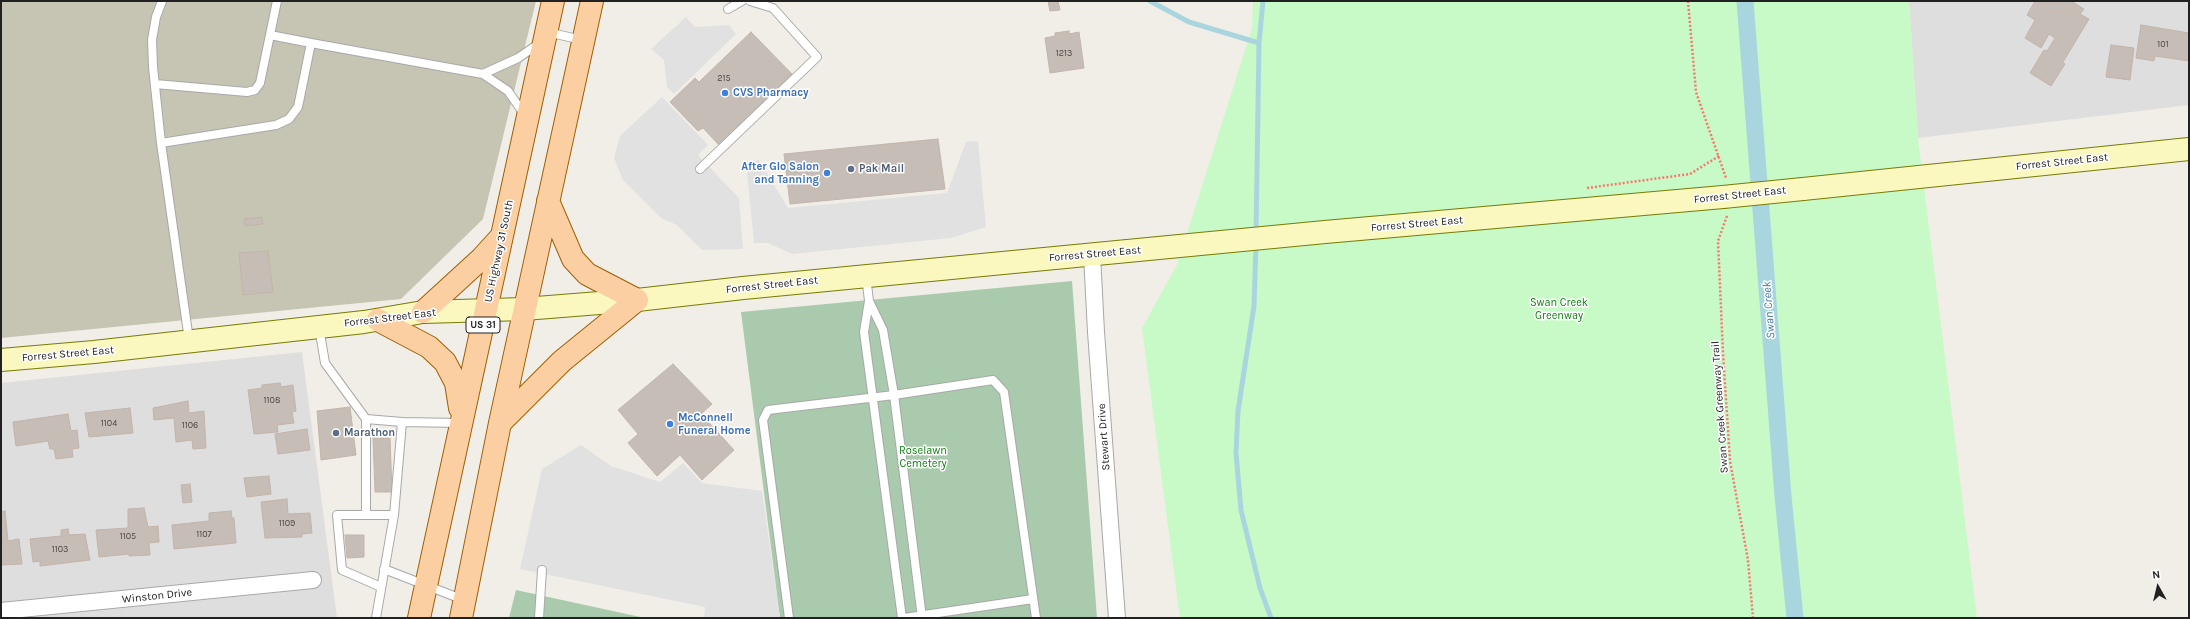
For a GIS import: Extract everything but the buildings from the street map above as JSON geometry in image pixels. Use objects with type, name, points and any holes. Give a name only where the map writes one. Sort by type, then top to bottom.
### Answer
[{"type":"main road","name":"US Highway 31 South","points":[[419,618],[553,1]]},
{"type":"main road","points":[[463,609],[524,309],[592,1]]},
{"type":"main road","points":[[500,423],[562,361],[636,300],[587,274],[573,258],[548,201]]},
{"type":"main road","points":[[423,312],[482,258],[503,235]]},
{"type":"main road","points":[[378,320],[429,347],[445,362],[456,382],[461,420]]},
{"type":"street","name":"Forrest Street East","points":[[1,360],[189,342],[378,320],[423,312],[524,309],[636,300],[1194,244],[1723,197],[2189,149]]},
{"type":"street","name":"Stewart Drive","points":[[1092,255],[1096,332],[1117,618]]},
{"type":"street","name":"Winston Drive","points":[[1,611],[313,580]]},
{"type":"lane","points":[[162,1],[156,17],[152,40],[155,84],[161,143],[189,342]]},
{"type":"lane","points":[[155,84],[247,92],[255,90],[260,83],[277,1]]},
{"type":"lane","points":[[728,9],[742,1]]},
{"type":"lane","points":[[700,170],[817,57],[773,8],[750,1]]},
{"type":"lane","points":[[270,35],[483,74],[508,90],[527,119]]},
{"type":"lane","points":[[483,74],[518,58],[534,48],[545,35],[583,40]]},
{"type":"lane","points":[[161,143],[276,125],[289,119],[298,107],[311,43]]},
{"type":"lane","points":[[866,276],[869,302],[864,332],[903,618],[922,617],[1033,599]]},
{"type":"lane","points":[[869,302],[883,330],[894,395],[922,617]]},
{"type":"lane","points":[[319,327],[325,363],[366,419],[366,514]]},
{"type":"lane","points":[[789,618],[763,420],[768,410],[874,398],[993,380],[1004,392],[1036,618]]},
{"type":"lane","points":[[366,419],[402,422],[461,420]]},
{"type":"lane","points":[[376,618],[394,515],[402,422]]},
{"type":"lane","points":[[381,587],[342,570],[337,515],[394,515]]},
{"type":"lane","points":[[384,569],[426,585],[463,609]]},
{"type":"lane","points":[[539,618],[542,570]]},
{"type":"path","points":[[1688,1],[1696,92],[1724,171]]},
{"type":"path","points":[[1584,189],[1690,174],[1719,156]]},
{"type":"path","name":"Swan Creek Greenway Trail","points":[[1718,242],[1730,462],[1748,560],[1753,618]]},
{"type":"shaded area","points":[[1,1],[536,1],[483,219],[401,299],[1,338]]},
{"type":"shaded area","points":[[1909,1],[2189,1],[2189,105],[1918,138]]},
{"type":"shaded area","points":[[686,17],[695,27],[729,25],[736,34],[674,94],[667,87],[664,60],[651,49]]},
{"type":"shaded area","points":[[662,97],[708,145],[698,155],[739,198],[743,249],[702,250],[677,225],[661,218],[623,180],[614,158],[620,136]]},
{"type":"shaded area","points":[[978,141],[986,227],[951,238],[792,254],[768,243],[754,243],[746,162],[759,160],[788,208],[947,193],[966,142]]},
{"type":"shaded area","points":[[302,352],[337,618],[1,618],[1,383]]},
{"type":"shaded area","points":[[581,445],[611,466],[660,482],[683,463],[702,483],[762,491],[780,618],[704,618],[705,607],[520,569],[542,469]]},
{"type":"green space","name":"Swan Creek Greenway","points":[[1253,1],[1909,1],[1918,138],[1977,618],[1180,618],[1142,328],[1177,265],[1252,28]]},
{"type":"green space","name":"Roselawn Cemetery","points":[[1072,281],[1097,618],[780,618],[741,312]]},
{"type":"green space","points":[[516,590],[645,618],[509,618]]},
{"type":"waterway","points":[[1150,1],[1189,22],[1259,43]]},
{"type":"waterway","points":[[1256,234],[1259,43],[1263,1]]},
{"type":"waterway","name":"Swan Creek","points":[[1745,1],[1783,496],[1795,618]]},
{"type":"waterway","points":[[1256,244],[1254,306],[1238,411],[1236,453],[1241,510],[1260,588],[1271,618]]},
{"type":"place","name":"CVS Pharmacy","points":[[725,93]]},
{"type":"place","name":"Pak Mail","points":[[851,169]]},
{"type":"place","name":"After Glo Salon and Tanning","points":[[827,173]]},
{"type":"place","name":"McConnell Funeral Home","points":[[670,424]]},
{"type":"place","name":"Marathon","points":[[336,433]]}]
